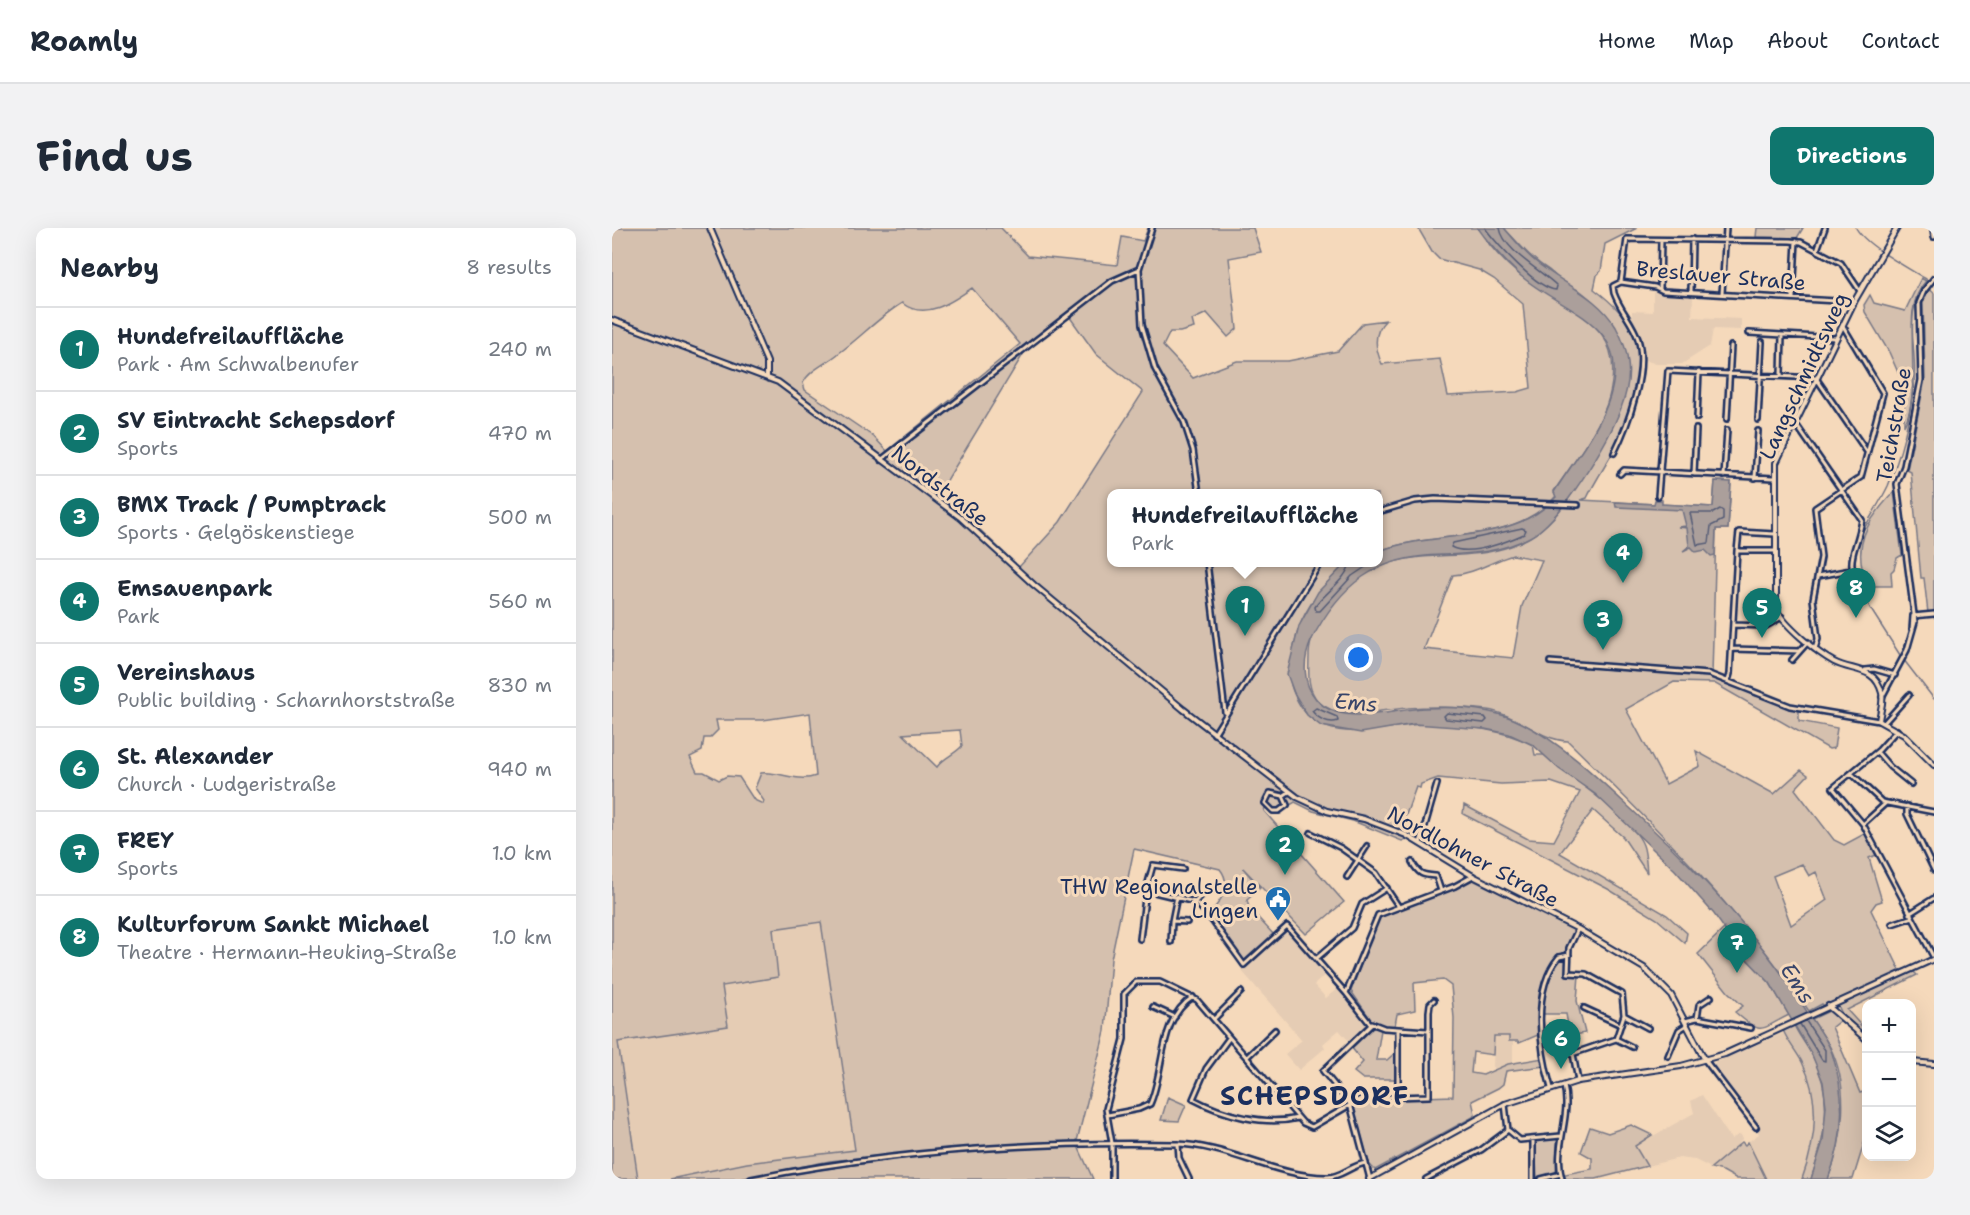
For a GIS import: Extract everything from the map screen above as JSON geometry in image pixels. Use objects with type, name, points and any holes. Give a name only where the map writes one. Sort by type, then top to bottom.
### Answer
[{"type":"street","points":[[710,228],[767,362],[767,376]]},
{"type":"street","points":[[1152,228],[1139,269],[1142,325],[1148,349],[1161,381],[1175,401],[1184,422],[1193,450],[1198,489]]},
{"type":"street","points":[[1722,294],[1726,228]]},
{"type":"street","points":[[1817,250],[1825,228]]},
{"type":"street","name":"Langschmidtsweg","points":[[1782,617],[1776,609],[1774,478],[1776,463],[1835,338],[1897,228]]},
{"type":"street","points":[[1933,228],[1934,237]]},
{"type":"street","points":[[1614,453],[1622,437],[1635,395],[1641,362],[1638,339],[1614,293],[1613,286],[1621,282],[1627,239],[1796,241],[1841,263],[1860,291]]},
{"type":"street","points":[[1660,289],[1661,239]]},
{"type":"street","points":[[1691,293],[1692,239]]},
{"type":"street","points":[[1793,298],[1796,241]]},
{"type":"street","points":[[881,460],[1112,281],[1139,269]]},
{"type":"street","name":"Teichstraße","points":[[1882,697],[1903,659],[1912,630],[1913,616],[1897,484],[1904,466],[1922,372],[1919,303],[1934,278]]},
{"type":"street","name":"Breslauer Straße","points":[[1621,282],[1691,293],[1854,302]]},
{"type":"street","name":"Nordstraße","points":[[612,320],[778,382],[961,518],[1034,585],[1229,745]]},
{"type":"street","points":[[1815,649],[1818,639],[1813,599],[1821,548],[1815,508],[1859,479],[1883,390],[1842,325]]},
{"type":"street","points":[[1749,333],[1835,338]]},
{"type":"street","points":[[1781,376],[1782,335]]},
{"type":"street","points":[[1758,420],[1762,342]]},
{"type":"street","points":[[1727,419],[1731,346]]},
{"type":"street","points":[[1658,496],[1666,373],[1699,372],[1816,378],[1868,452]]},
{"type":"street","points":[[1697,418],[1699,372]]},
{"type":"street","points":[[1794,422],[1862,520],[1855,542],[1851,570],[1861,594]]},
{"type":"street","points":[[1694,474],[1696,429]]},
{"type":"street","points":[[1724,476],[1727,430]]},
{"type":"street","points":[[1755,478],[1758,431]]},
{"type":"street","points":[[1620,474],[1624,470],[1774,478]]},
{"type":"street","points":[[1383,511],[1426,499],[1578,505]]},
{"type":"street","points":[[1727,682],[1732,649],[1738,532],[1775,534]]},
{"type":"street","points":[[1737,551],[1775,551]]},
{"type":"street","points":[[1208,567],[1226,713]]},
{"type":"street","points":[[1214,734],[1318,567]]},
{"type":"street","points":[[1818,576],[1851,570]]},
{"type":"street","points":[[1913,616],[1934,614]]},
{"type":"street","points":[[1733,625],[1766,626],[1782,617],[1815,649],[1840,664],[1865,670],[1874,669],[1895,676]]},
{"type":"street","points":[[1792,660],[1808,642]]},
{"type":"street","points":[[1732,649],[1800,651]]},
{"type":"street","points":[[1550,662],[1709,674],[1790,706],[1882,722],[1897,730],[1934,765]]},
{"type":"street","points":[[1865,670],[1876,681],[1882,697],[1882,722]]},
{"type":"street","points":[[1882,722],[1909,695]]},
{"type":"street","points":[[1371,1023],[1323,1069],[1350,1104],[1370,1179],[1506,1104],[1564,1084],[1705,1060],[1750,1043],[1934,959],[1863,824],[1833,788],[1877,752],[1897,730]]},
{"type":"street","name":"Nordlohner Straße","points":[[1229,745],[1289,792],[1318,808],[1364,819],[1419,843],[1473,876],[1578,929],[1647,970],[1671,995],[1705,1060]]},
{"type":"street","points":[[1877,752],[1911,784]]},
{"type":"street","points":[[1851,773],[1886,803],[1934,812]]},
{"type":"street","points":[[1419,843],[1437,784]]},
{"type":"street","points":[[1283,796],[1287,805],[1279,811],[1273,811],[1265,803],[1270,793],[1283,796],[1289,792]]},
{"type":"street","points":[[1863,824],[1886,803]]},
{"type":"street","points":[[1906,806],[1907,814],[1934,870]]},
{"type":"street","points":[[1311,833],[1341,848],[1378,875],[1399,907]]},
{"type":"street","points":[[1347,877],[1367,846]]},
{"type":"street","points":[[1412,862],[1417,872],[1425,877],[1436,876],[1441,891]]},
{"type":"street","points":[[1140,939],[1146,890],[1153,865],[1183,869]]},
{"type":"street","points":[[1346,993],[1376,917],[1473,876]]},
{"type":"street","points":[[1317,958],[1352,928],[1362,904],[1387,888]]},
{"type":"street","points":[[1146,890],[1195,902],[1208,915],[1244,965],[1287,926],[1371,1023],[1398,1029],[1429,1031]]},
{"type":"street","points":[[1195,902],[1206,891]]},
{"type":"street","points":[[1171,942],[1177,896]]},
{"type":"street","points":[[1893,924],[1910,916],[1934,898]]},
{"type":"street","points":[[1172,921],[1187,922]]},
{"type":"street","points":[[1578,929],[1569,955],[1568,973],[1586,974],[1622,994],[1624,1015],[1616,1039]]},
{"type":"street","points":[[1551,1088],[1544,1048],[1539,1036],[1540,1017],[1551,968],[1559,957],[1569,955]]},
{"type":"street","points":[[1112,1179],[1112,1143],[1107,1102],[1124,1039],[1123,1000],[1126,990],[1136,982],[1151,980],[1193,997],[1299,1118],[1312,1127],[1350,1104],[1369,1096],[1429,1096],[1430,1004],[1434,1000]]},
{"type":"street","points":[[1214,1019],[1242,992]]},
{"type":"street","points":[[1108,1115],[1139,1109],[1150,1104],[1175,1017],[1193,997]]},
{"type":"street","points":[[1697,1018],[1701,1002],[1711,997]]},
{"type":"street","points":[[1828,1006],[1862,1035]]},
{"type":"street","points":[[1154,1007],[1175,1017]]},
{"type":"street","points":[[1584,1008],[1621,1025]]},
{"type":"street","points":[[1624,1015],[1648,1028]]},
{"type":"street","points":[[1668,1056],[1679,1030],[1686,1023],[1697,1018],[1751,1028]]},
{"type":"street","points":[[1398,1029],[1398,1096]]},
{"type":"street","points":[[1247,1057],[1275,1030]]},
{"type":"street","points":[[1229,1038],[1206,1069],[1193,1098],[1236,1114],[1266,1121],[1282,1122],[1299,1118]]},
{"type":"street","points":[[1572,1054],[1616,1039],[1632,1047]]},
{"type":"street","points":[[1571,1043],[1578,1081]]},
{"type":"street","points":[[1705,1060],[1756,1126]]},
{"type":"street","points":[[1916,1062],[1934,1064]]},
{"type":"street","points":[[1562,1179],[1561,1136],[1566,1096],[1564,1084]]},
{"type":"street","points":[[1506,1104],[1508,1130],[1516,1139],[1561,1136]]},
{"type":"street","points":[[1426,1179],[1481,1150],[1508,1130]]},
{"type":"street","points":[[1533,1139],[1533,1179]]},
{"type":"street","points":[[751,1179],[862,1159],[950,1150],[1078,1143],[1178,1144],[1197,1147],[1306,1177],[1331,1177],[1366,1163]]},
{"type":"street","points":[[1178,1144],[1179,1158],[1189,1179]]},
{"type":"street","points":[[1541,1179],[1561,1174]]},
{"type":"shaded area","points":[[612,228],[1001,228],[1028,256],[1117,265],[1122,237],[1143,241],[1148,228],[1253,228],[1261,252],[1229,258],[1237,329],[1228,337],[1207,313],[1192,320],[1194,328],[1170,332],[1163,346],[1193,378],[1237,361],[1288,361],[1338,351],[1363,323],[1386,320],[1379,330],[1376,341],[1382,364],[1440,359],[1448,396],[1517,392],[1531,388],[1523,304],[1494,279],[1479,270],[1439,259],[1432,252],[1418,228],[1477,228],[1499,255],[1518,273],[1592,324],[1603,337],[1611,353],[1613,372],[1609,397],[1600,420],[1585,446],[1554,491],[1556,496],[1539,512],[1496,529],[1424,540],[1383,550],[1383,489],[1107,489],[1107,567],[1342,567],[1313,601],[1303,618],[1296,640],[1290,681],[1298,702],[1309,717],[1324,726],[1341,730],[1359,731],[1432,724],[1471,727],[1509,735],[1533,745],[1535,755],[1544,755],[1626,821],[1643,845],[1647,873],[1623,837],[1593,810],[1560,853],[1667,915],[1687,933],[1685,943],[1657,919],[1608,889],[1463,814],[1464,805],[1528,839],[1554,841],[1580,792],[1551,782],[1501,784],[1438,778],[1421,784],[1420,788],[1416,787],[1402,826],[1406,839],[1402,841],[1353,821],[1313,811],[1295,802],[1282,810],[1273,811],[1266,805],[1264,811],[1344,902],[1306,934],[1243,868],[1260,888],[1247,900],[1249,908],[1274,935],[1244,965],[1208,915],[1217,905],[1225,887],[1224,875],[1220,869],[1134,849],[1111,959],[1105,1031],[1077,1141],[951,1148],[830,1161],[739,1179],[670,1179],[747,1163],[855,1150],[821,922],[773,929],[778,977],[722,986],[728,1026],[618,1042],[638,1179],[612,1179]],"holes":[[[972,288],[1020,344],[887,451],[874,437],[805,390],[803,383],[810,374],[835,357],[902,303],[911,308],[929,310],[947,304]],[[1069,316],[1096,354],[1143,392],[1060,522],[1019,567],[974,524],[938,495],[1025,351]],[[810,713],[816,776],[795,778],[761,773],[755,788],[764,801],[763,804],[754,800],[739,777],[727,776],[719,780],[704,772],[697,772],[690,757],[702,751],[704,738],[710,738],[718,730],[716,720],[763,720]],[[960,730],[962,746],[937,767],[903,734]]]},
{"type":"shaded area","points":[[1504,228],[1637,228],[1605,244],[1601,271],[1597,275],[1594,289],[1619,311],[1635,335],[1639,349],[1638,379],[1621,437],[1587,498],[1580,500],[1713,507],[1715,481],[1731,482],[1728,529],[1716,529],[1712,675],[1756,696],[1756,694],[1799,710],[1799,721],[1837,728],[1834,748],[1829,749],[1714,683],[1674,682],[1626,709],[1666,784],[1700,766],[1696,751],[1774,794],[1801,770],[1808,775],[1795,789],[1834,840],[1844,845],[1866,833],[1876,855],[1869,858],[1882,901],[1876,903],[1871,910],[1900,970],[1910,968],[1917,975],[1869,999],[1862,999],[1862,1002],[1847,1010],[1862,1027],[1862,1032],[1842,1014],[1837,1003],[1826,1008],[1822,1004],[1809,1011],[1755,939],[1696,870],[1568,741],[1557,740],[1508,716],[1487,710],[1428,707],[1349,713],[1327,708],[1314,696],[1309,679],[1309,654],[1314,633],[1326,612],[1351,584],[1378,567],[1397,561],[1491,551],[1525,540],[1558,513],[1575,490],[1605,440],[1624,395],[1627,374],[1626,353],[1618,333],[1604,313],[1583,293],[1561,281]],"holes":[[[1513,555],[1542,560],[1522,606],[1513,658],[1424,649],[1453,575],[1468,572]],[[1802,864],[1809,876],[1816,872],[1827,900],[1791,925],[1773,876]]]},
{"type":"shaded area","points":[[1757,228],[1803,228],[1797,238],[1756,237]]},
{"type":"shaded area","points":[[1921,278],[1926,281],[1918,294],[1914,310],[1912,391],[1910,409],[1904,426],[1904,386],[1889,352],[1865,312],[1864,305],[1870,295],[1874,303],[1905,311]]},
{"type":"shaded area","points":[[1929,289],[1934,293],[1934,612],[1928,613],[1924,578],[1921,578],[1911,472],[1907,470],[1925,379],[1923,302]]},
{"type":"shaded area","points":[[1653,292],[1693,297],[1692,317],[1741,319],[1741,330],[1713,329],[1710,346],[1682,364],[1656,364],[1645,360],[1642,344],[1632,321],[1632,311],[1653,312]]},
{"type":"shaded area","points":[[1894,492],[1902,555],[1897,558],[1891,572],[1892,586],[1868,586],[1861,559],[1864,535],[1876,513]]},
{"type":"shaded area","points":[[1473,880],[1577,930],[1571,947],[1570,974],[1579,975],[1577,1001],[1585,1033],[1570,1036],[1566,1014],[1542,1014],[1538,1035],[1519,1043],[1509,1041],[1509,1036],[1494,1036],[1493,1055],[1473,1052],[1471,1073],[1483,1075],[1508,1064],[1543,1058],[1544,1066],[1506,1071],[1503,1084],[1472,1101],[1475,1114],[1473,1117],[1375,1170],[1369,1164],[1353,1105],[1364,1099],[1453,1096],[1454,1018],[1451,986],[1443,980],[1414,983],[1415,1010],[1397,1014],[1395,1025],[1381,1030],[1376,1060],[1387,1060],[1396,1052],[1396,1079],[1363,1079],[1354,1072],[1363,1062],[1351,1047],[1374,1024],[1351,991],[1378,918]]},
{"type":"shaded area","points":[[821,922],[855,1150],[747,1163],[670,1179],[638,1179],[618,1042],[727,1026],[722,985],[772,929]]},
{"type":"shaded area","points":[[1724,929],[1743,955],[1770,983],[1789,1015],[1767,1027],[1757,1028],[1735,1012],[1743,1006],[1728,992],[1698,954]]},
{"type":"shaded area","points":[[1289,930],[1327,973],[1314,985],[1326,998],[1338,988],[1367,1021],[1367,1025],[1349,1041],[1339,1030],[1323,1044],[1325,1048],[1299,1070],[1285,1054],[1302,1040],[1242,971]]},
{"type":"shaded area","points":[[1829,1011],[1842,1019],[1832,1027],[1860,1093],[1862,1092],[1862,1150],[1853,1179],[1828,1179],[1841,1130],[1842,1096],[1836,1063],[1828,1043],[1812,1019]]},
{"type":"shaded area","points":[[1794,1025],[1811,1053],[1824,1087],[1823,1133],[1811,1179],[1802,1179],[1813,1135],[1812,1091],[1802,1062],[1783,1030]]},
{"type":"shaded area","points":[[1784,1033],[1803,1063],[1815,1100],[1811,1154],[1802,1179],[1766,1179],[1748,1142],[1759,1134],[1755,1127],[1758,1125],[1713,1066],[1714,1063]]},
{"type":"shaded area","points":[[1494,1036],[1509,1036],[1509,1041],[1513,1041],[1513,1062],[1493,1069]]},
{"type":"shaded area","points":[[1702,1095],[1731,1139],[1740,1134],[1743,1138],[1735,1147],[1737,1149],[1711,1168],[1695,1160],[1679,1158],[1647,1166],[1635,1146],[1694,1113],[1691,1101]]},
{"type":"shaded area","points":[[1168,1097],[1186,1105],[1179,1121],[1161,1120]]},
{"type":"shaded area","points":[[1631,1125],[1652,1135],[1635,1146],[1647,1166],[1596,1179],[1565,1179],[1565,1174],[1592,1169],[1592,1158],[1581,1152],[1590,1127],[1608,1133]]},
{"type":"shaded area","points":[[1557,1139],[1556,1172],[1537,1178],[1535,1141]]},
{"type":"shaded area","points":[[1742,1142],[1745,1145],[1748,1142],[1766,1179],[1737,1179],[1723,1171],[1711,1168]]},
{"type":"shaded area","points":[[1077,1144],[1093,1179],[765,1179],[843,1166],[921,1157]]},
{"type":"water","points":[[1478,228],[1504,228],[1535,261],[1589,298],[1608,316],[1620,335],[1627,358],[1628,380],[1621,408],[1606,440],[1583,479],[1556,515],[1530,537],[1509,546],[1487,551],[1419,557],[1383,567],[1383,550],[1424,540],[1496,530],[1518,523],[1539,512],[1556,497],[1554,492],[1606,409],[1614,371],[1611,351],[1603,335],[1590,322],[1521,276],[1487,241]]},
{"type":"water","points":[[1715,481],[1731,482],[1728,529],[1716,529],[1715,555],[1711,556],[1705,550],[1696,552],[1691,547],[1683,551],[1689,546],[1687,528],[1678,527],[1686,526],[1682,510],[1616,507],[1615,502],[1654,504],[1655,500],[1662,500],[1662,504],[1713,507]]},
{"type":"water","points":[[1342,567],[1382,567],[1363,577],[1348,589],[1334,604],[1311,641],[1306,655],[1306,678],[1311,693],[1326,708],[1339,713],[1368,715],[1450,707],[1487,711],[1522,723],[1556,744],[1602,782],[1689,865],[1731,910],[1788,982],[1823,1035],[1832,1053],[1840,1085],[1842,1116],[1838,1148],[1828,1179],[1811,1179],[1823,1141],[1826,1106],[1823,1082],[1812,1055],[1770,983],[1743,955],[1714,914],[1675,870],[1595,794],[1559,769],[1533,745],[1509,734],[1485,729],[1414,724],[1361,733],[1321,726],[1307,715],[1294,693],[1287,674],[1299,626],[1318,592]]},
{"type":"waterway","points":[[1856,228],[1878,249],[1926,279]]},
{"type":"waterway","points":[[1859,539],[1888,486],[1904,435],[1915,370],[1913,316],[1919,291],[1927,280]]},
{"type":"waterway","points":[[1857,544],[1854,570],[1870,608],[1900,655],[1934,699]]},
{"type":"place","name":"Emsauenpark","points":[[1623,583]]},
{"type":"place","name":"Kulturforum Sankt Michael","points":[[1856,618]]},
{"type":"place","name":"Hundefreilauffläche","points":[[1245,636]]},
{"type":"place","name":"Vereinshaus","points":[[1762,638]]},
{"type":"place","name":"BMX Track / Pumptrack","points":[[1603,650]]},
{"type":"place","name":"SV Eintracht Schepsdorf","points":[[1285,875]]},
{"type":"place","name":"THW Regionalstelle Lingen","points":[[1278,922]]},
{"type":"place","name":"FREY","points":[[1737,973]]},
{"type":"place","name":"St. Alexander","points":[[1561,1069]]},
{"type":"district","name":"SCHEPSDORF","points":[[1315,1096]]},
{"type":"water label","name":"Ems","points":[[1356,702]]},
{"type":"water label","name":"Ems","points":[[1798,983]]}]
